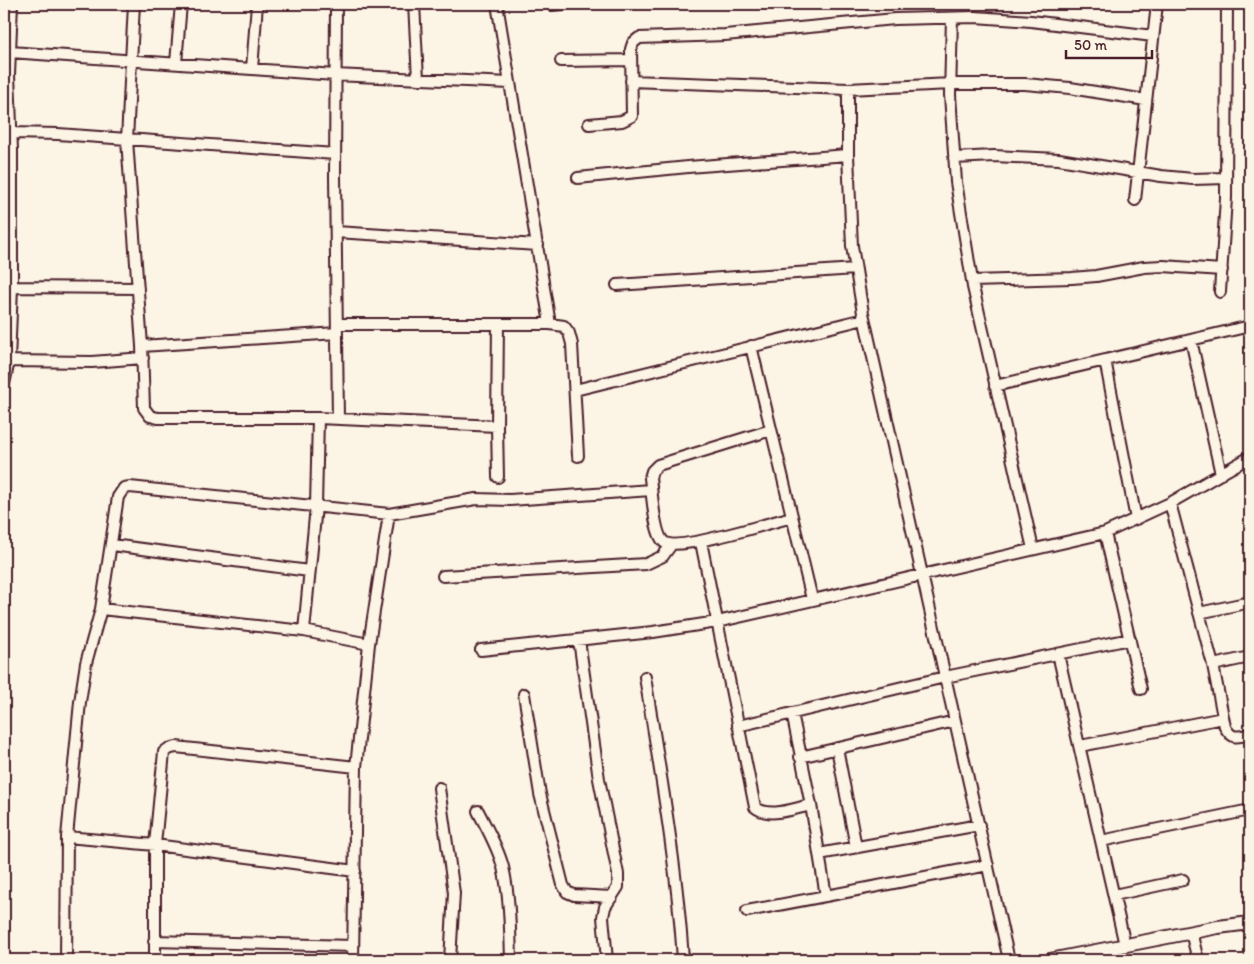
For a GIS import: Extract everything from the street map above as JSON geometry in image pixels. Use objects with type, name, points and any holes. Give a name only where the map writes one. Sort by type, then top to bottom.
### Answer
[{"type":"street","points":[[134,4],[127,140],[143,358],[144,408],[150,416],[158,418],[318,418],[497,426]]},
{"type":"street","points":[[176,63],[181,4]]},
{"type":"street","points":[[252,69],[257,4]]},
{"type":"street","points":[[336,4],[335,154],[338,419]]},
{"type":"street","points":[[414,4],[418,79]]},
{"type":"street","points":[[497,4],[550,324]]},
{"type":"street","points":[[1135,200],[1157,4]]},
{"type":"street","points":[[1220,292],[1226,178],[1227,4]]},
{"type":"street","points":[[4,384],[9,361],[12,287],[8,208],[8,150],[11,133],[9,10]]},
{"type":"street","points":[[589,124],[622,122],[632,116],[631,49],[633,43],[639,38],[726,35],[895,19],[975,17],[1030,21],[1153,36]]},
{"type":"street","points":[[952,18],[951,84],[956,182],[972,281],[1033,550]]},
{"type":"street","points":[[10,52],[335,75],[510,83]]},
{"type":"street","points":[[561,62],[631,60]]},
{"type":"street","points":[[631,81],[848,89],[951,84],[1025,84],[1070,88],[1146,100]]},
{"type":"street","points":[[848,89],[848,154],[855,269],[864,319],[1009,960]]},
{"type":"street","points":[[11,133],[58,134],[335,154]]},
{"type":"street","points":[[578,178],[848,154]]},
{"type":"street","points":[[954,158],[994,156],[1059,159],[1138,172],[1193,178],[1226,178]]},
{"type":"street","points":[[336,232],[538,245]]},
{"type":"street","points":[[972,281],[1072,278],[1163,266],[1222,270]]},
{"type":"street","points":[[618,284],[855,269]]},
{"type":"street","points":[[12,287],[138,288]]},
{"type":"street","points":[[575,390],[864,319]]},
{"type":"street","points":[[142,346],[337,328],[498,324],[550,324],[564,326],[569,333],[572,344],[578,456]]},
{"type":"street","points":[[498,324],[498,477]]},
{"type":"street","points":[[995,386],[1250,326]]},
{"type":"street","points":[[1191,340],[1221,474]]},
{"type":"street","points":[[752,346],[812,600]]},
{"type":"street","points":[[9,361],[92,362],[143,358]]},
{"type":"street","points":[[1105,360],[1136,519]]},
{"type":"street","points":[[304,632],[316,506],[318,418]]},
{"type":"street","points":[[772,430],[658,465],[652,470],[650,478],[651,490],[658,533],[664,542],[671,545],[701,542],[792,517]]},
{"type":"street","points":[[481,650],[579,640],[717,622],[1105,534],[1170,503],[1250,457]]},
{"type":"street","points":[[66,960],[67,837],[80,702],[86,663],[101,608],[118,497],[124,488],[130,487],[389,514],[476,499],[510,500],[651,490]]},
{"type":"street","points":[[1170,503],[1213,664],[1223,718],[1229,734],[1234,737],[1250,734]]},
{"type":"street","points":[[353,960],[356,767],[369,644],[389,514]]},
{"type":"street","points":[[1105,534],[1141,688]]},
{"type":"street","points":[[701,542],[755,807],[761,812],[769,813],[811,805]]},
{"type":"street","points":[[112,545],[309,571]]},
{"type":"street","points":[[443,576],[646,564],[663,556],[671,545]]},
{"type":"street","points":[[1199,613],[1250,602]]},
{"type":"street","points":[[101,608],[304,632],[369,644]]},
{"type":"street","points":[[738,726],[945,677],[1130,639]]},
{"type":"street","points":[[579,640],[599,779],[618,874],[618,886],[605,907],[607,960]]},
{"type":"street","points":[[1058,654],[1126,945]]},
{"type":"street","points":[[1213,664],[1250,657]]},
{"type":"street","points":[[645,677],[671,846],[680,916],[683,960]]},
{"type":"street","points":[[524,694],[540,794],[563,885],[567,892],[574,895],[612,897]]},
{"type":"street","points":[[792,713],[811,805],[826,896]]},
{"type":"street","points":[[1080,746],[1223,718]]},
{"type":"street","points":[[800,757],[955,721]]},
{"type":"street","points":[[155,960],[155,845],[162,756],[168,749],[176,747],[356,767]]},
{"type":"street","points":[[837,748],[856,847]]},
{"type":"street","points":[[439,788],[454,893],[450,960]]},
{"type":"street","points":[[478,810],[496,846],[502,867],[508,901],[512,960]]},
{"type":"street","points":[[1102,841],[1250,810]]},
{"type":"street","points":[[819,854],[979,825]]},
{"type":"street","points":[[67,837],[155,845],[355,871]]},
{"type":"street","points":[[747,910],[988,865]]},
{"type":"street","points":[[1114,895],[1183,880]]},
{"type":"street","points":[[1050,960],[1190,932],[1250,923]]},
{"type":"street","points":[[1190,932],[1198,960]]},
{"type":"street","points":[[154,941],[353,946]]}]
